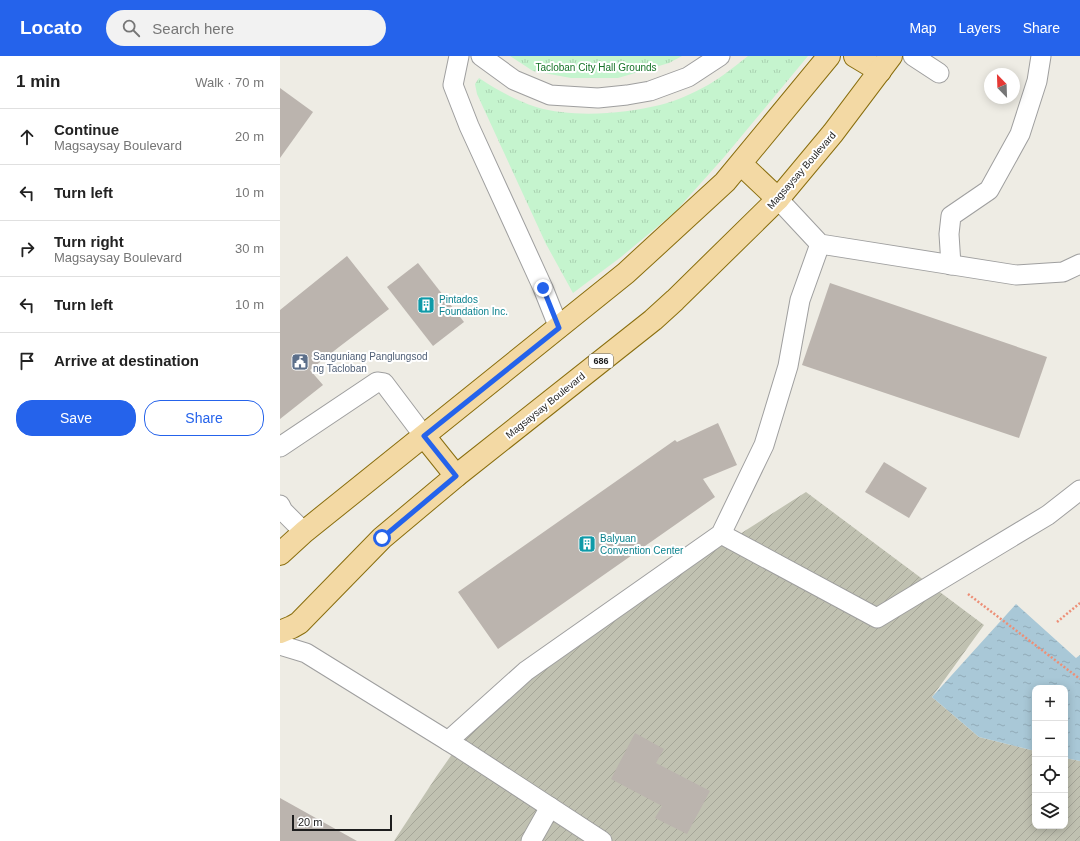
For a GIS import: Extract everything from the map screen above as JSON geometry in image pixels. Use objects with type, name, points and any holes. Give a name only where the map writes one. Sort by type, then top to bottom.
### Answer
[{"type":"main road","points":[[280,554],[304,532],[626,273],[725,182],[829,56]]},
{"type":"main road","points":[[855,56],[886,63]]},
{"type":"main road","name":"Magsaysay Boulevard","points":[[280,632],[299,623],[382,538],[456,476],[663,311],[778,200],[833,134],[886,63]]},
{"type":"main road","points":[[741,164],[778,200]]},
{"type":"main road","points":[[424,436],[456,476]]},
{"type":"lane","points":[[459,56],[453,85],[469,126],[543,288],[559,328]]},
{"type":"lane","points":[[481,56],[514,80],[550,95],[598,98],[650,91],[688,77],[720,56]]},
{"type":"lane","points":[[913,56],[939,73]]},
{"type":"lane","points":[[951,265],[949,234],[951,216],[990,190],[1020,134],[1038,81],[1042,56]]},
{"type":"lane","points":[[778,200],[820,244],[1016,275],[1064,272],[1080,264]]},
{"type":"lane","points":[[448,741],[526,671],[721,534],[764,445],[788,366],[800,300],[820,244]]},
{"type":"lane","points":[[280,447],[377,382],[384,383],[424,436]]},
{"type":"lane","points":[[721,534],[877,618],[1048,515],[1080,490]]},
{"type":"lane","points":[[280,505],[283,511],[304,532]]},
{"type":"lane","points":[[280,645],[306,653],[448,741],[602,841]]},
{"type":"lane","points":[[531,841],[550,807]]},
{"type":"path","points":[[946,577],[1080,679]]},
{"type":"path","points":[[1057,622],[1080,603]]},
{"type":"shaded area","points":[[806,492],[984,625],[932,697],[979,737],[1032,750],[1032,829],[1068,829],[1068,759],[1080,761],[1080,841],[394,841],[469,730],[532,672],[721,546]]},
{"type":"green space","name":"Tacloban City Hall Grounds","points":[[510,56],[682,56],[669,63],[618,78],[571,78],[533,71]]},
{"type":"green space","points":[[748,56],[808,56],[725,156],[675,212],[621,257],[573,293],[546,244],[477,94],[475,84],[479,78],[506,94],[536,107],[566,113],[598,114],[630,111],[673,101],[713,82]]},
{"type":"water","points":[[1016,604],[1076,658],[1080,655],[1080,761],[1068,759],[1068,685],[1032,685],[1032,750],[979,737],[932,697]]},
{"type":"building","points":[[280,88],[313,112],[280,158]]},
{"type":"building","points":[[347,256],[389,309],[310,370],[323,385],[280,419],[280,310]]},
{"type":"building","name":"Pintados Foundation Inc.","points":[[418,263],[464,322],[433,346],[387,287]]},
{"type":"building","points":[[830,283],[1047,357],[1019,438],[802,365]]},
{"type":"building","name":"Balyuan Convention Center","points":[[718,423],[737,465],[703,479],[715,497],[498,649],[458,592],[675,440],[677,442]]},
{"type":"building","points":[[884,462],[927,488],[909,518],[865,492]]},
{"type":"building","points":[[635,733],[664,749],[656,763],[710,791],[687,834],[655,818],[662,806],[611,779]]},
{"type":"building","points":[[280,798],[357,841],[280,841]]},
{"type":"place","name":"Pintados Foundation Inc.","points":[[426,305]]},
{"type":"place","name":"Sanguniang Panglungsod ng Tacloban","points":[[300,362]]},
{"type":"place","name":"Balyuan Convention Center","points":[[587,544]]},
{"type":"route","points":[[382,538],[456,476],[424,436],[559,328],[543,288]]}]
